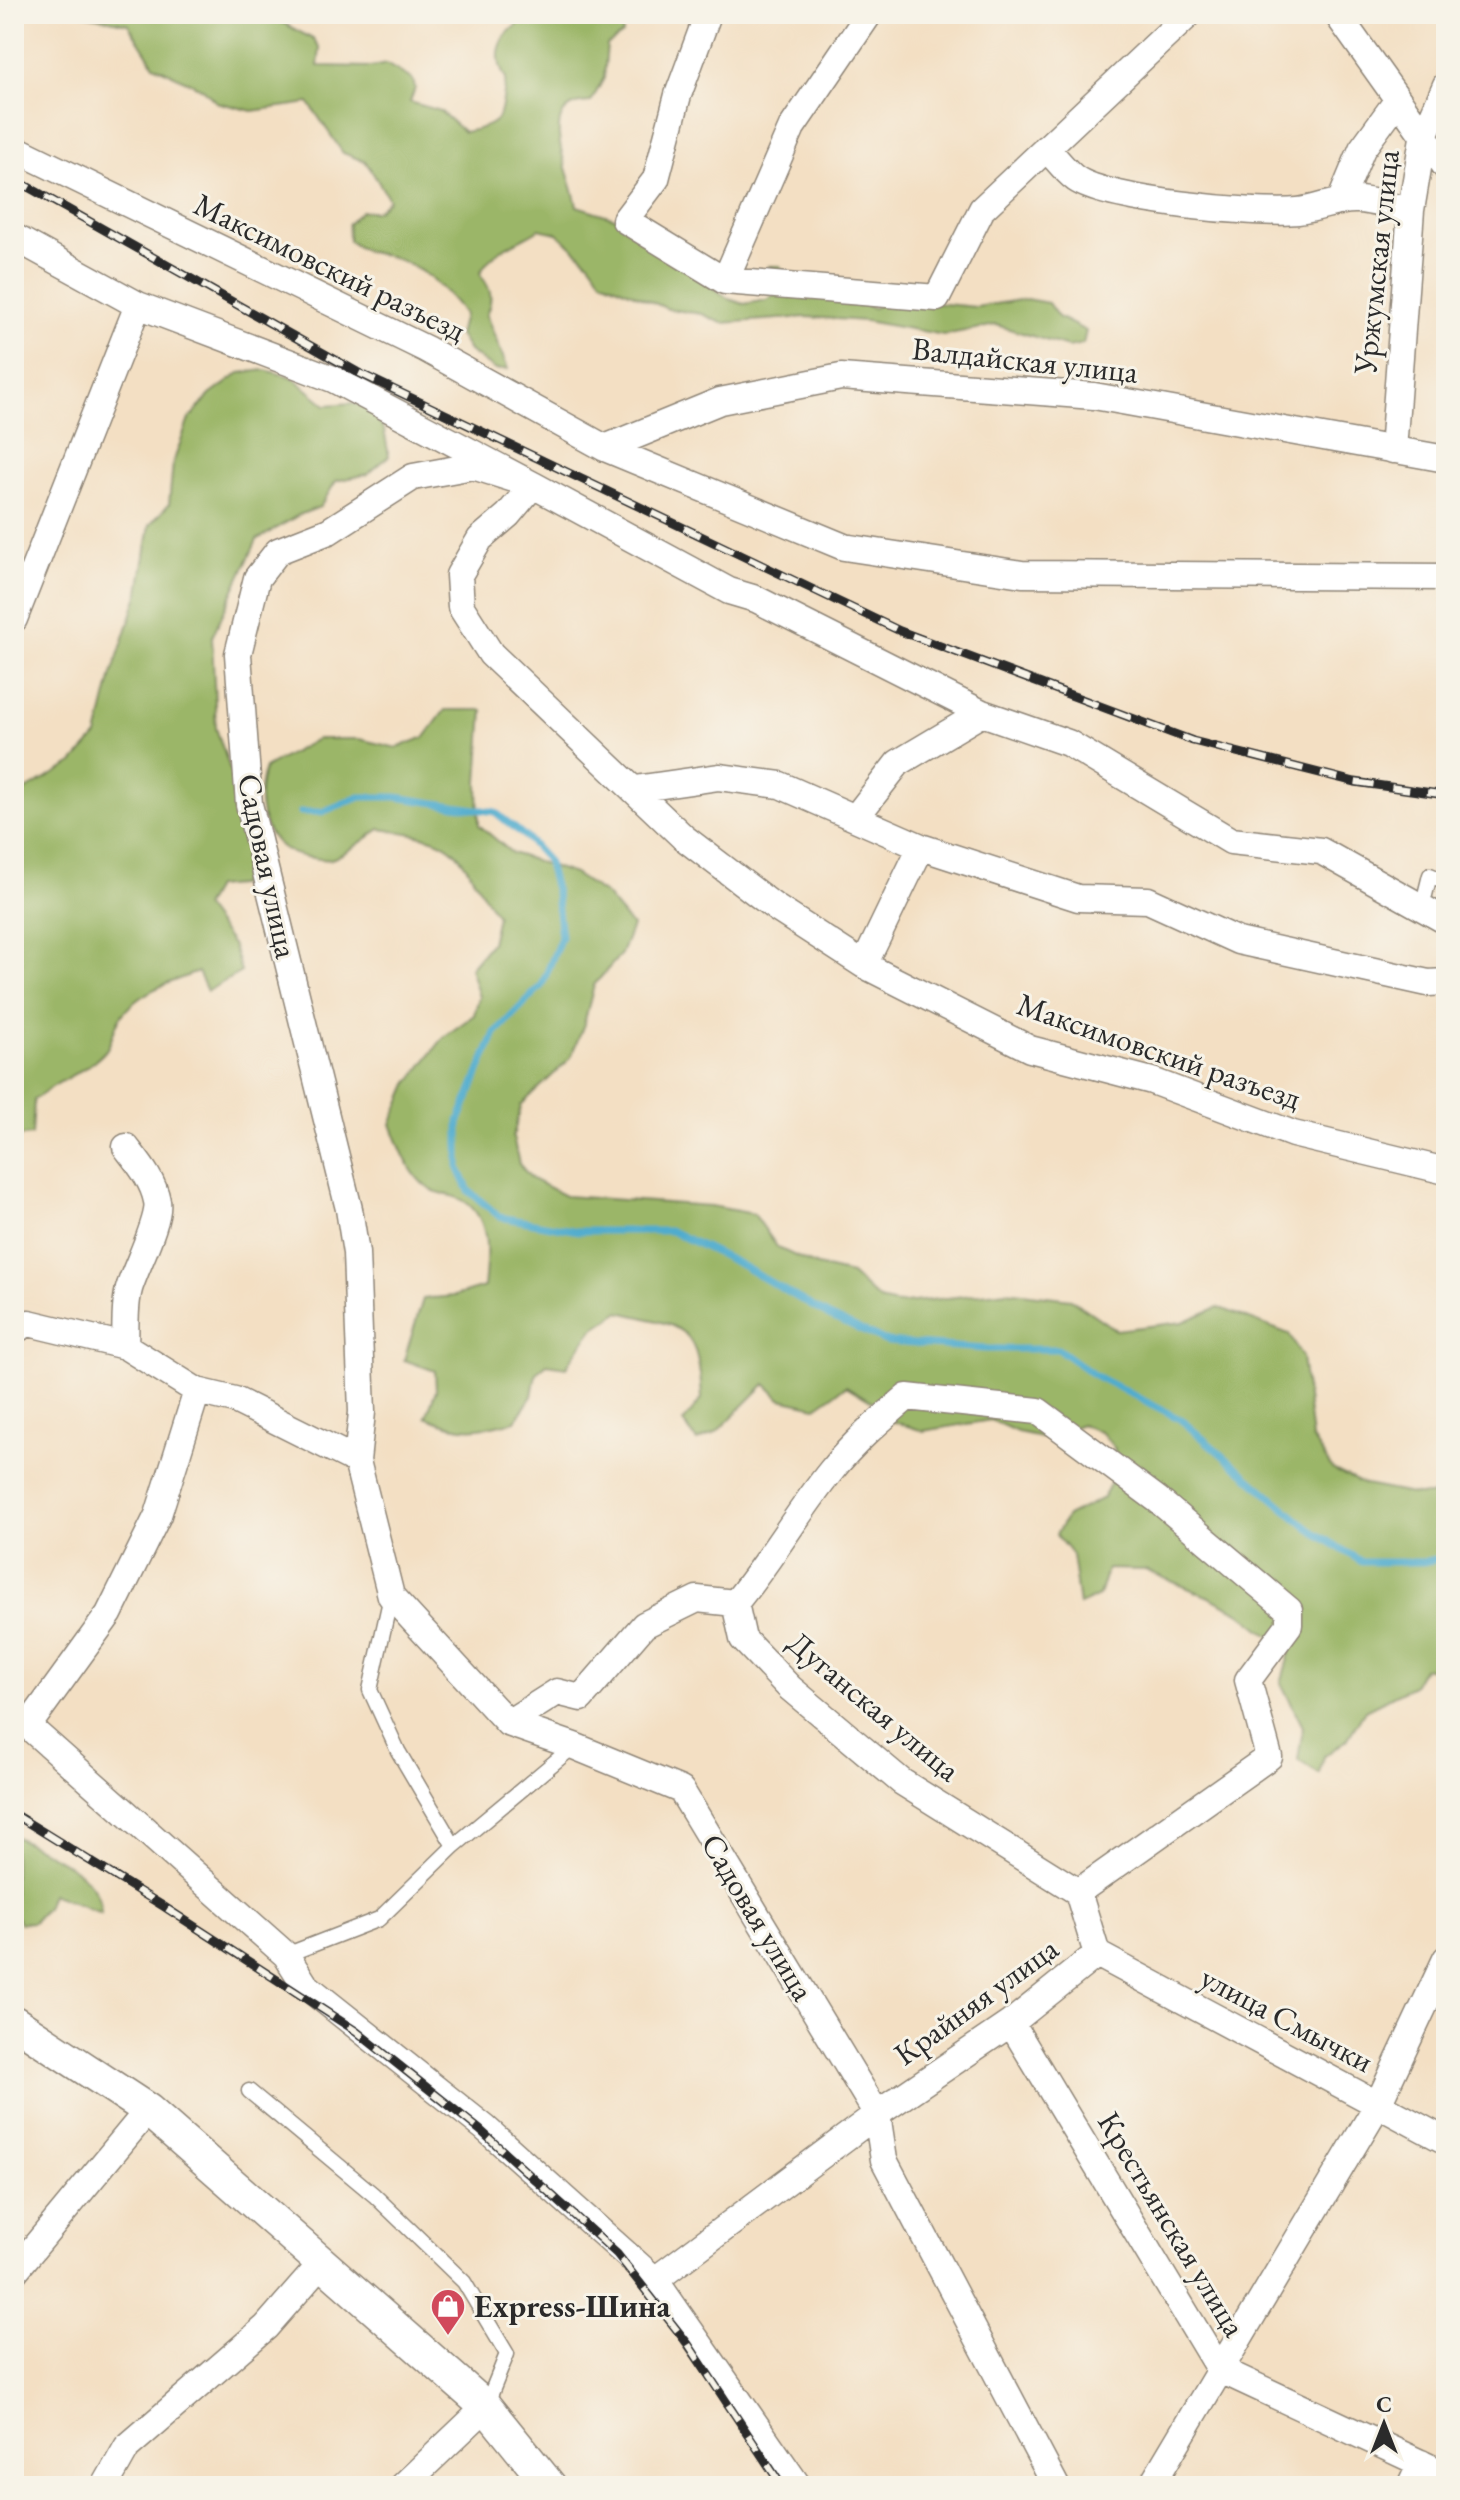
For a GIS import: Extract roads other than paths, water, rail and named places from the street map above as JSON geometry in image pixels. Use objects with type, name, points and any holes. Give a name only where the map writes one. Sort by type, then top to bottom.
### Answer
[{"type":"street","points":[[708,14],[678,95],[656,179],[625,220],[725,281],[937,298],[982,209],[1189,14]]},
{"type":"street","points":[[725,281],[792,127],[869,14]]},
{"type":"street","points":[[1337,14],[1446,167]]},
{"type":"street","name":"Уржумская улица","points":[[1393,450],[1411,210],[1423,138],[1446,85]]},
{"type":"street","points":[[1340,202],[1362,149],[1397,101]]},
{"type":"street","points":[[1046,148],[1076,179],[1097,189],[1259,213],[1302,211],[1360,200],[1387,208],[1411,210]]},
{"type":"street","name":"Максимовский разъезд","points":[[22,152],[426,349],[605,448],[844,547],[1022,574],[1446,577]]},
{"type":"street","points":[[14,237],[138,305],[333,379],[729,591],[756,599],[982,713],[1068,743],[1231,841],[1321,851],[1446,921]]},
{"type":"street","points":[[14,619],[138,305]]},
{"type":"street","name":"Валдайская улица","points":[[605,448],[720,401],[841,377],[1094,396],[1446,459]]},
{"type":"street","name":"Садовая улица","points":[[533,485],[473,466],[413,477],[329,531],[278,551],[257,578],[238,654],[249,804],[349,1209],[356,1253],[362,1412],[357,1461],[391,1596],[508,1723],[681,1790],[877,2114],[884,2160],[1056,2486]]},
{"type":"street","name":"Максимовский разъезд","points":[[533,485],[508,515],[480,539],[459,575],[461,607],[491,654],[683,837],[776,908],[864,965],[1030,1049],[1152,1081],[1293,1134],[1446,1171]]},
{"type":"street","points":[[856,817],[898,763],[982,713]]},
{"type":"street","points":[[635,789],[719,777],[780,785],[921,847],[1078,898],[1148,900],[1238,941],[1428,983],[1446,982]]},
{"type":"street","points":[[864,965],[921,847]]},
{"type":"street","points":[[125,1346],[128,1294],[158,1204],[150,1180],[126,1147]]},
{"type":"street","points":[[14,1330],[29,1323],[125,1346],[197,1391],[235,1400],[357,1461]]},
{"type":"street","points":[[197,1391],[158,1515],[109,1614],[28,1726],[286,1955],[305,1985],[485,2128],[655,2280],[798,2486]]},
{"type":"street","points":[[508,1723],[557,1692],[581,1698],[644,1625],[697,1599],[735,1603],[855,1443],[907,1397],[1038,1411],[1146,1491],[1289,1610],[1289,1625],[1248,1680],[1269,1757],[1078,1892]]},
{"type":"street","name":"Дуганская улица","points":[[735,1603],[743,1639],[790,1688],[891,1773],[1078,1892]]},
{"type":"street","name":"Крайняя улица","points":[[655,2280],[877,2114],[1011,2023],[1097,1954],[1078,1892]]},
{"type":"street","name":"улица Смычки","points":[[1097,1954],[1446,2141]]},
{"type":"street","points":[[1151,2486],[1377,2106],[1446,1959]]},
{"type":"street","points":[[14,2022],[148,2110],[486,2407],[550,2486]]},
{"type":"street","name":"Крестьянская улица","points":[[1011,2023],[1219,2369],[1415,2474],[1446,2475]]},
{"type":"street","points":[[14,2272],[148,2110]]},
{"type":"street","points":[[105,2486],[127,2447],[266,2327],[322,2263]]},
{"type":"street","points":[[403,2486],[486,2407]]},
{"type":"lane","points":[[1425,895],[1430,875],[1446,882]]},
{"type":"lane","points":[[391,1596],[370,1690],[398,1751],[454,1846]]},
{"type":"lane","points":[[286,1955],[379,1919],[454,1846],[574,1746]]},
{"type":"lane","points":[[249,2091],[374,2195],[464,2282],[507,2354],[486,2407]]},
{"type":"waterway","points":[[301,812],[322,812],[359,797],[396,797],[495,812],[527,838],[547,860],[556,893],[561,937],[542,985],[495,1033],[459,1121],[459,1169],[469,1191],[500,1217],[578,1231],[671,1231],[739,1264],[829,1316],[887,1342],[985,1349],[1058,1349],[1094,1375],[1180,1419],[1309,1529],[1362,1562],[1423,1562],[1446,1557]]},
{"type":"railway","points":[[14,179],[357,372],[900,631],[1193,741],[1355,782],[1446,795]]},
{"type":"railway","points":[[14,1814],[356,2031],[480,2130],[617,2254],[688,2344],[782,2486]]},
{"type":"place","name":"Express-Шина","points":[[448,2337]]}]
